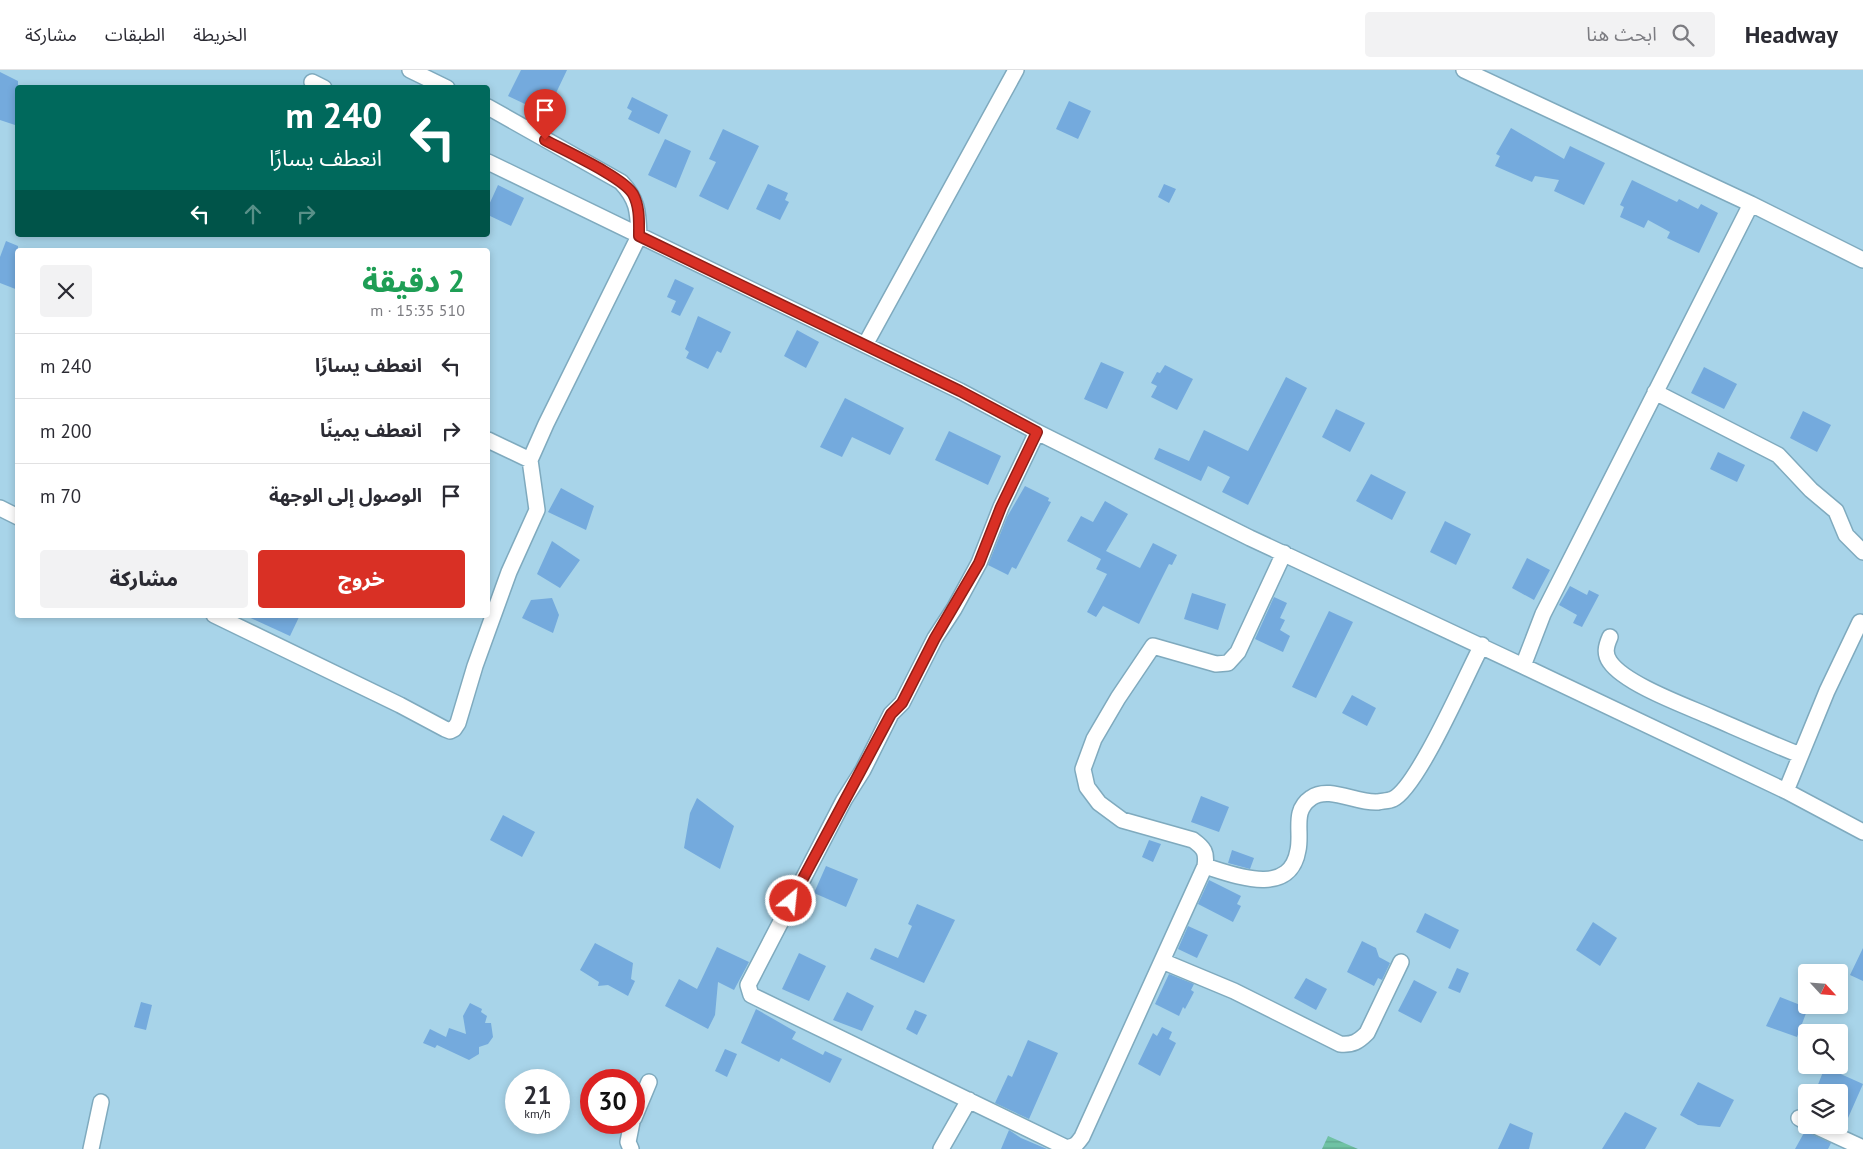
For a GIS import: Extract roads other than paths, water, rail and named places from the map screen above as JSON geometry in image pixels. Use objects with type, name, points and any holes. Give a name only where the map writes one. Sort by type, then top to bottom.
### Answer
[{"type":"street","points":[[410,70],[441,85]]},
{"type":"street","points":[[865,345],[919,243],[1016,70]]},
{"type":"street","points":[[1464,70],[1751,204],[1863,260]]},
{"type":"street","points":[[226,618],[444,729],[454,730],[509,572],[537,510],[530,460],[639,236],[638,210],[632,194],[622,182],[490,108]]},
{"type":"street","points":[[490,163],[960,391],[1037,432],[1284,553],[1482,645],[1786,791],[1863,832]]},
{"type":"street","points":[[1523,666],[1543,614],[1751,204]]},
{"type":"street","points":[[1655,392],[1778,455],[1811,490],[1836,512],[1846,535],[1863,552]]},
{"type":"street","points":[[1037,432],[1001,507],[979,563],[935,638],[902,703],[891,714],[748,985],[752,995],[1065,1147],[1072,1148],[1076,1145],[1205,866],[1207,855],[1203,847],[1193,840],[1122,820],[1099,803],[1087,787],[1083,770],[1094,739],[1118,698],[1153,646],[1216,664],[1228,663],[1238,652],[1284,553]]},
{"type":"street","points":[[490,441],[530,460]]},
{"type":"street","points":[[0,508],[15,516]]},
{"type":"street","points":[[1786,791],[1827,691],[1860,622]]},
{"type":"street","points":[[1610,637],[1606,649],[1609,660],[1616,668],[1636,682],[1669,699],[1800,755]]},
{"type":"street","points":[[1205,866],[1264,881],[1280,877],[1292,865],[1298,851],[1298,818],[1301,808],[1310,799],[1326,793],[1365,802],[1379,802],[1393,799],[1401,793],[1428,752],[1482,645]]},
{"type":"street","points":[[1162,961],[1234,991],[1340,1044],[1350,1045],[1358,1042],[1367,1033],[1402,962]]},
{"type":"street","points":[[645,1092],[649,1082]]},
{"type":"street","points":[[941,1149],[969,1100]]},
{"type":"street","points":[[91,1149],[101,1102]]},
{"type":"street","points":[[630,1134],[628,1142],[631,1149]]},
{"type":"street","points":[[1833,1134],[1863,1148]]}]
